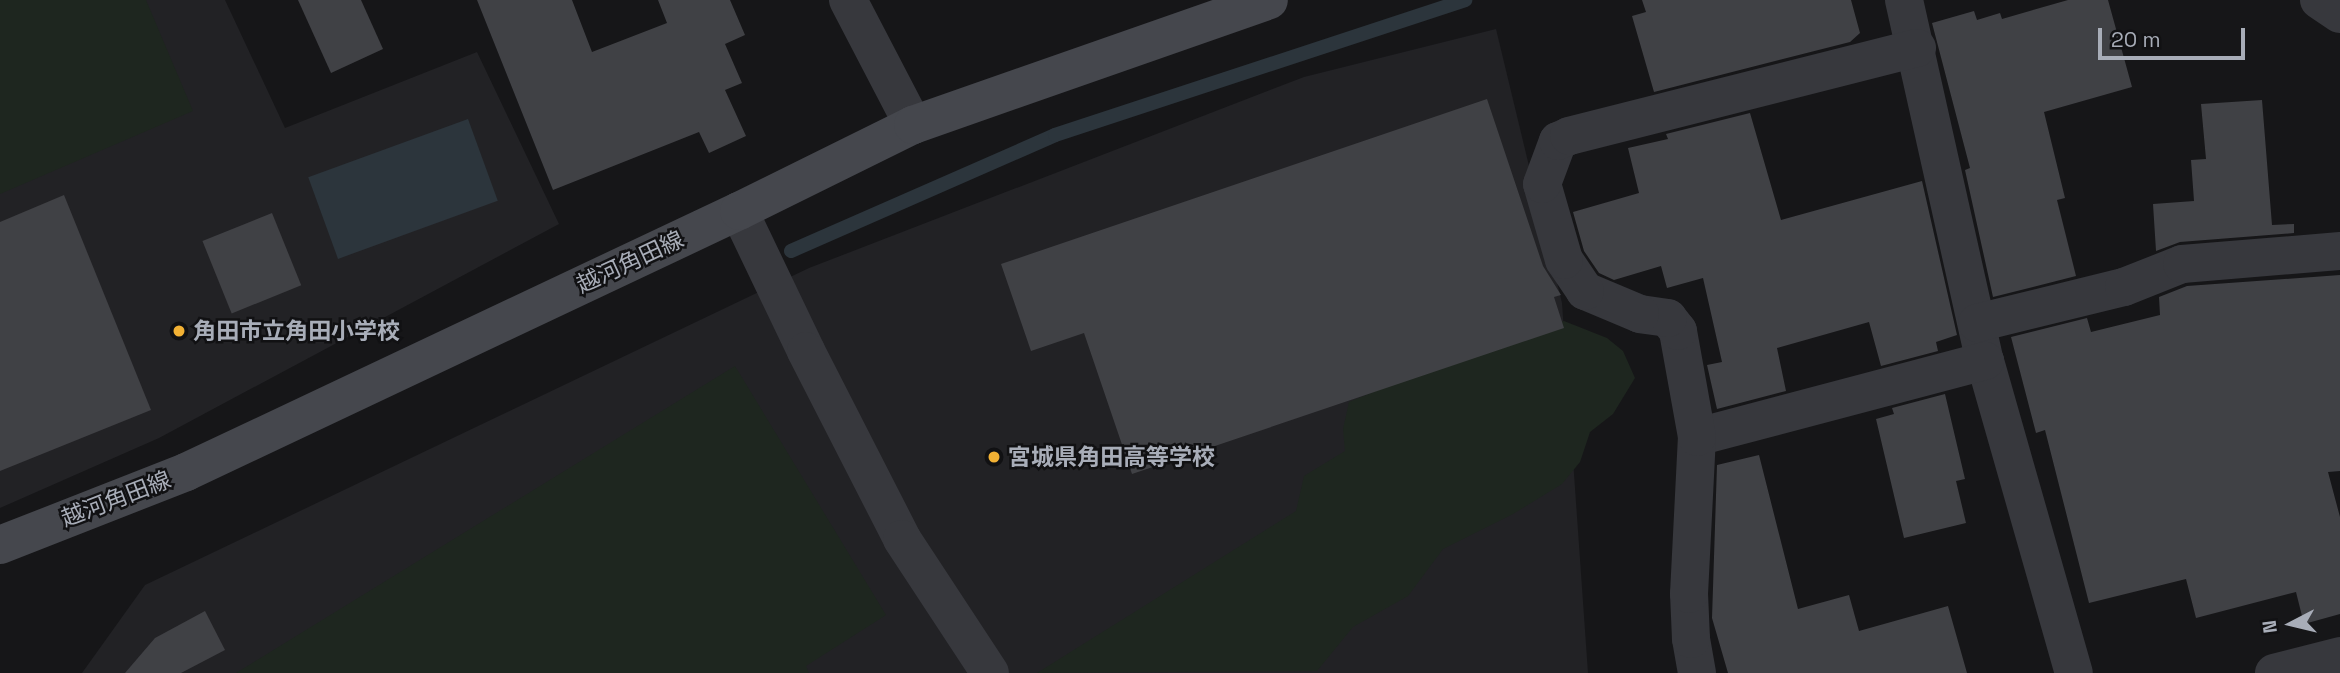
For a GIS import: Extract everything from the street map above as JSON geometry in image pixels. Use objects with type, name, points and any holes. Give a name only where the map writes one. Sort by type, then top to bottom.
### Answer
[{"type":"main road","name":"越河角田線","points":[[0,545],[186,472],[739,211],[913,125],[1269,0]]},
{"type":"street","points":[[848,0],[913,125]]},
{"type":"street","points":[[1904,0],[1917,48],[1985,360],[2074,673]]},
{"type":"street","points":[[2319,0],[2340,14]]},
{"type":"street","points":[[1697,673],[1691,639],[1689,594],[1697,437],[1674,322],[1668,318],[1640,314],[1585,291],[1564,260],[1542,184],[1558,141],[1917,48]]},
{"type":"street","points":[[739,211],[806,351],[902,539],[990,673]]},
{"type":"street","points":[[1977,323],[2124,287],[2182,264],[2340,251]]},
{"type":"street","points":[[1697,437],[1985,360]]},
{"type":"street","points":[[2274,673],[2340,656]]},
{"type":"shaded area","name":"角田市立角田小学校","points":[[0,0],[225,0],[285,128],[477,52],[559,224],[159,438],[0,508]]},
{"type":"shaded area","points":[[0,0],[146,0],[193,111],[0,194]]},
{"type":"shaded area","name":"宮城県角田高等学校","points":[[1496,29],[1562,303],[1588,673],[82,673],[145,585],[809,268],[1304,77]]},
{"type":"shaded area","points":[[468,119],[498,201],[338,259],[308,177]]},
{"type":"shaded area","points":[[1564,321],[1607,338],[1623,351],[1635,378],[1613,414],[1590,432],[1580,462],[1562,484],[1513,514],[1443,549],[1408,596],[1353,627],[1317,671],[1037,673],[1296,511],[1304,476],[1345,451],[1343,429],[1349,402],[1532,327]]},
{"type":"shaded area","points":[[735,366],[886,615],[806,666],[809,673],[236,673]]},
{"type":"building","points":[[298,0],[361,0],[383,49],[331,73]]},
{"type":"building","points":[[477,0],[572,0],[592,52],[667,23],[658,0],[730,0],[745,35],[725,44],[742,83],[725,90],[746,136],[709,153],[699,132],[553,190]]},
{"type":"building","points":[[1642,0],[1851,0],[1860,33],[1850,42],[1654,92],[1632,16],[1646,12]]},
{"type":"building","points":[[2068,0],[2108,0],[2132,87],[2044,112],[2065,198],[2057,200],[2076,276],[1993,297],[1965,170],[1970,168],[1932,23],[1974,11],[1977,20],[2000,13],[2002,19]]},
{"type":"building","points":[[1487,99],[1543,266],[1561,295],[1554,297],[1564,328],[1132,474],[1084,333],[1031,351],[1001,264]]},
{"type":"building","points":[[2262,100],[2272,225],[2294,224],[2294,233],[2180,242],[2156,251],[2153,204],[2194,201],[2191,160],[2206,159],[2201,104]]},
{"type":"building","points":[[1750,113],[1781,220],[1922,181],[1957,335],[1936,342],[1938,351],[1881,366],[1869,322],[1777,348],[1786,391],[1717,409],[1707,365],[1722,362],[1703,278],[1667,288],[1661,266],[1614,280],[1599,273],[1584,251],[1573,212],[1639,193],[1628,148],[1668,139],[1666,134]]},
{"type":"building","points":[[64,195],[151,410],[0,471],[0,222]]},
{"type":"building","points":[[272,213],[301,285],[232,313],[202,241]]},
{"type":"building","points":[[2340,275],[2340,471],[2328,472],[2340,517],[2340,614],[2304,624],[2296,592],[2196,618],[2186,579],[2089,603],[2045,430],[2036,433],[2011,337],[2087,318],[2091,332],[2160,315],[2159,297],[2187,286]]},
{"type":"building","points":[[1945,394],[1965,479],[1956,481],[1966,523],[1904,538],[1876,419],[1894,414],[1892,408]]},
{"type":"building","points":[[1759,455],[1798,609],[1849,595],[1859,631],[1948,606],[1967,673],[1728,673],[1712,618],[1717,465]]},
{"type":"building","points":[[205,611],[225,650],[181,673],[125,673],[155,638]]},
{"type":"waterway","points":[[791,251],[1055,135],[1465,0]]},
{"type":"place","name":"角田市立角田小学校","points":[[179,331]]},
{"type":"place","name":"宮城県角田高等学校","points":[[994,457]]}]
